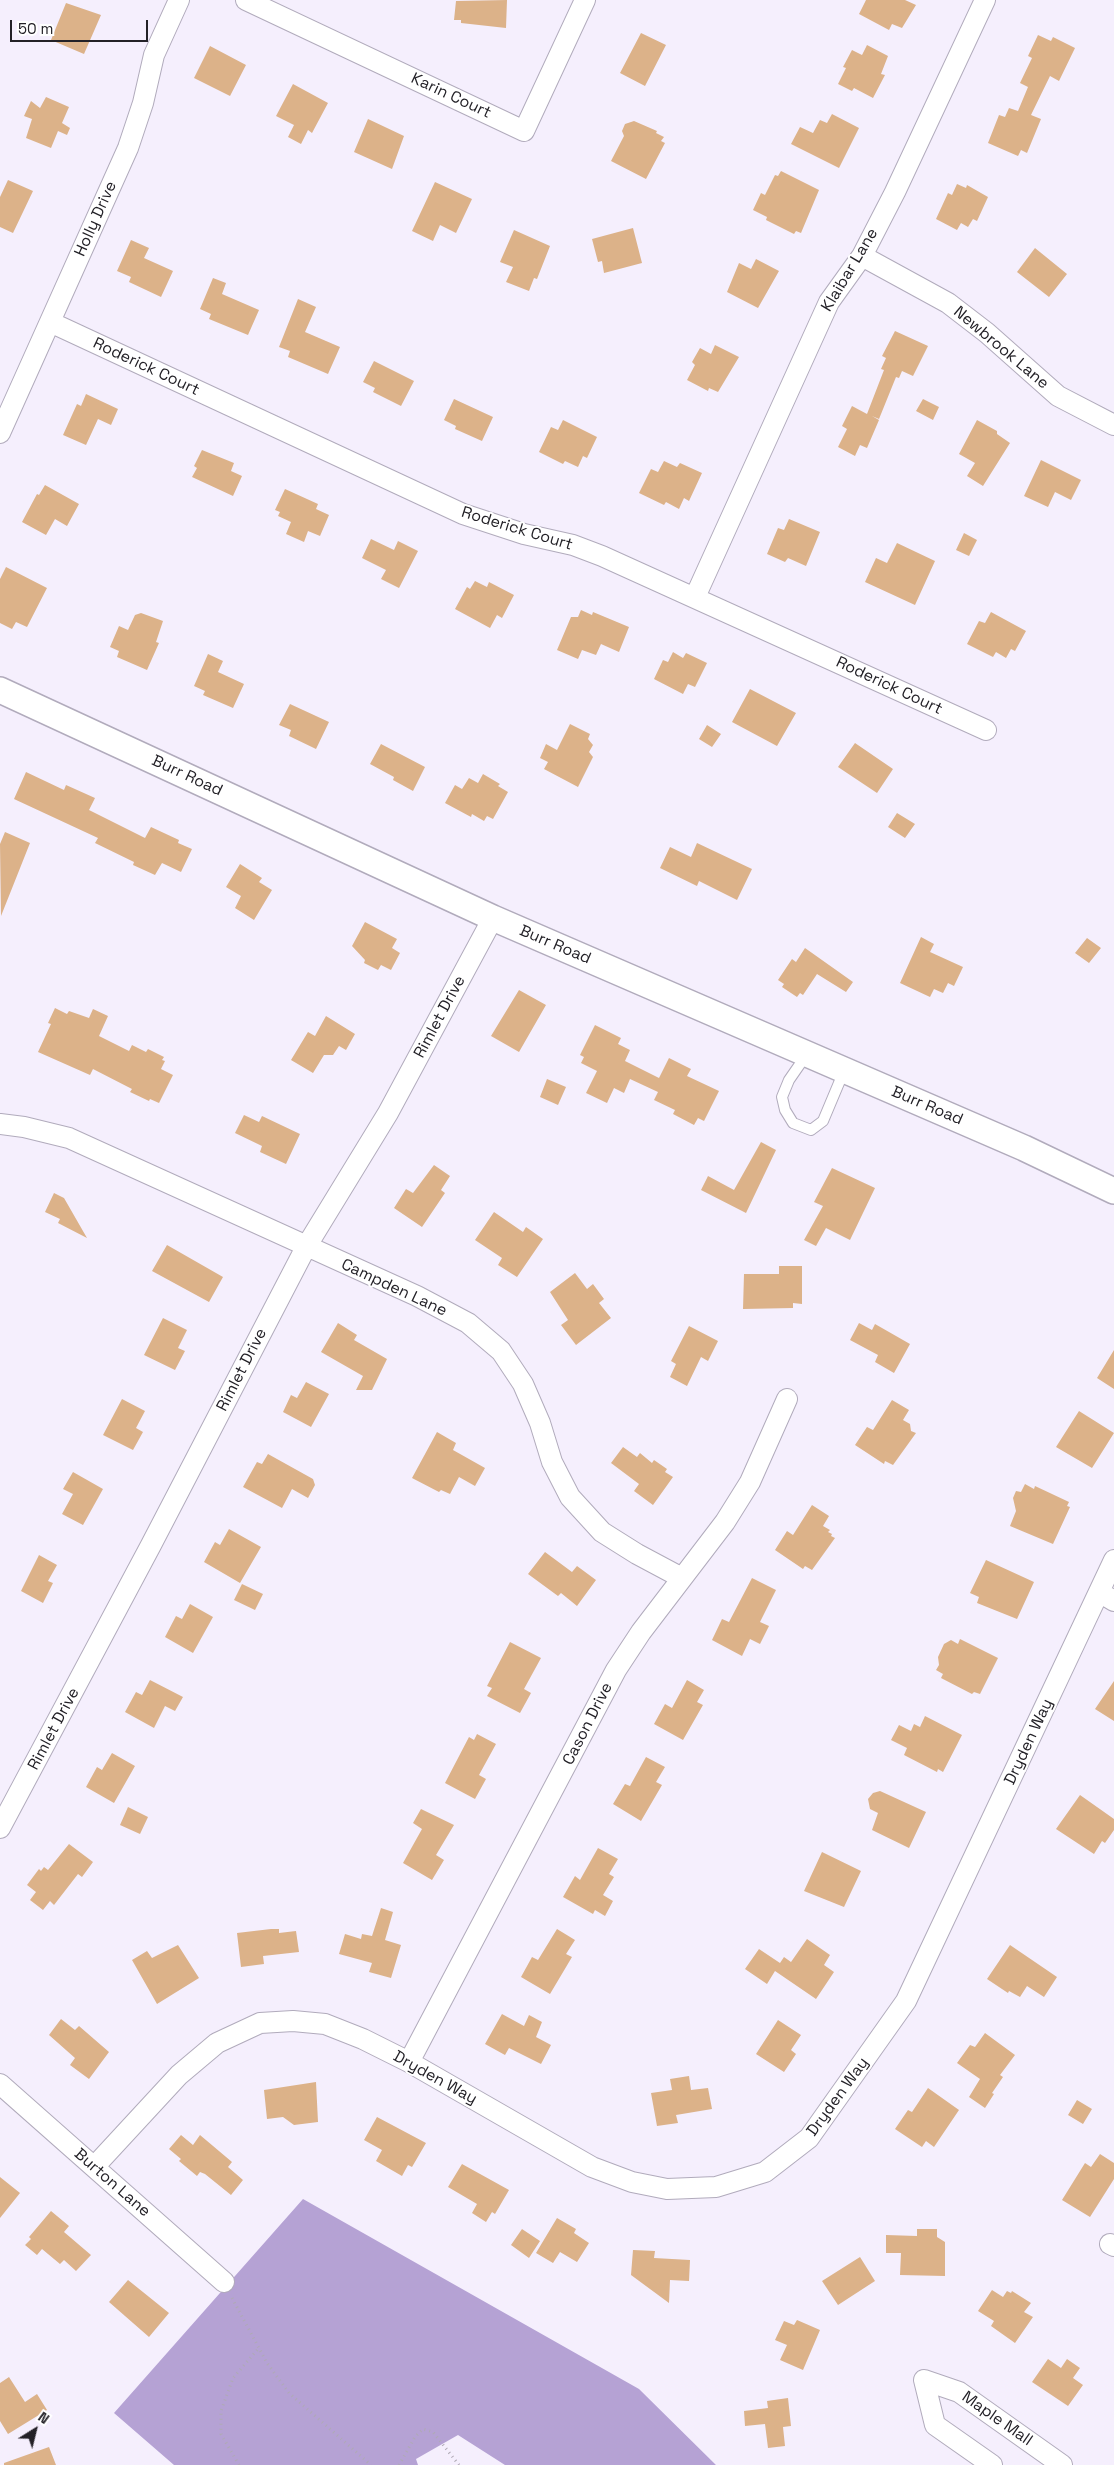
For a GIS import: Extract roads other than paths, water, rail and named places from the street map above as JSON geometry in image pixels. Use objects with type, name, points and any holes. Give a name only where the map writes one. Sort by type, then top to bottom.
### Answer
[{"type":"street","name":"Holly Drive","points":[[0,433],[128,148],[143,103],[154,55],[179,0]]},
{"type":"street","name":"Karin Court","points":[[246,0],[524,131],[585,0]]},
{"type":"street","name":"Klaibar Lane","points":[[695,597],[829,302],[862,256],[895,192],[985,0]]},
{"type":"street","name":"Newbrook Lane","points":[[862,256],[948,303],[987,333],[1058,396],[1114,426]]},
{"type":"street","name":"Roderick Court","points":[[50,322],[463,514],[524,534],[573,545],[695,597],[986,730]]},
{"type":"street","name":"Burr Road","points":[[0,690],[493,918],[1024,1148],[1114,1191]]},
{"type":"street","name":"Rimlet Drive","points":[[0,1828],[138,1571],[306,1247],[388,1113],[493,918]]},
{"type":"street","name":"Campden Lane","points":[[0,1124],[24,1127],[69,1138],[417,1296],[468,1323],[500,1351],[522,1384],[540,1423],[552,1462],[570,1497],[602,1532],[637,1554],[682,1578]]},
{"type":"street","name":"Cason Drive","points":[[409,2062],[616,1670],[725,1522],[750,1482],[787,1399]]},
{"type":"street","name":"Dryden Way","points":[[94,2167],[179,2074],[217,2043],[260,2023],[293,2021],[325,2024],[363,2039],[409,2062],[592,2168],[632,2182],[667,2189],[716,2187],[765,2172],[809,2138],[906,2001],[1106,1596],[1114,1560]]},
{"type":"street","name":"Burton Lane","points":[[0,2084],[224,2282]]},
{"type":"street","name":"Maple Mall","points":[[992,2465],[935,2425],[924,2380],[959,2392],[1062,2465]]},
{"type":"lane","points":[[807,1054],[789,1080],[782,1097],[785,1110],[793,1123],[811,1130],[822,1121],[845,1070]]}]
